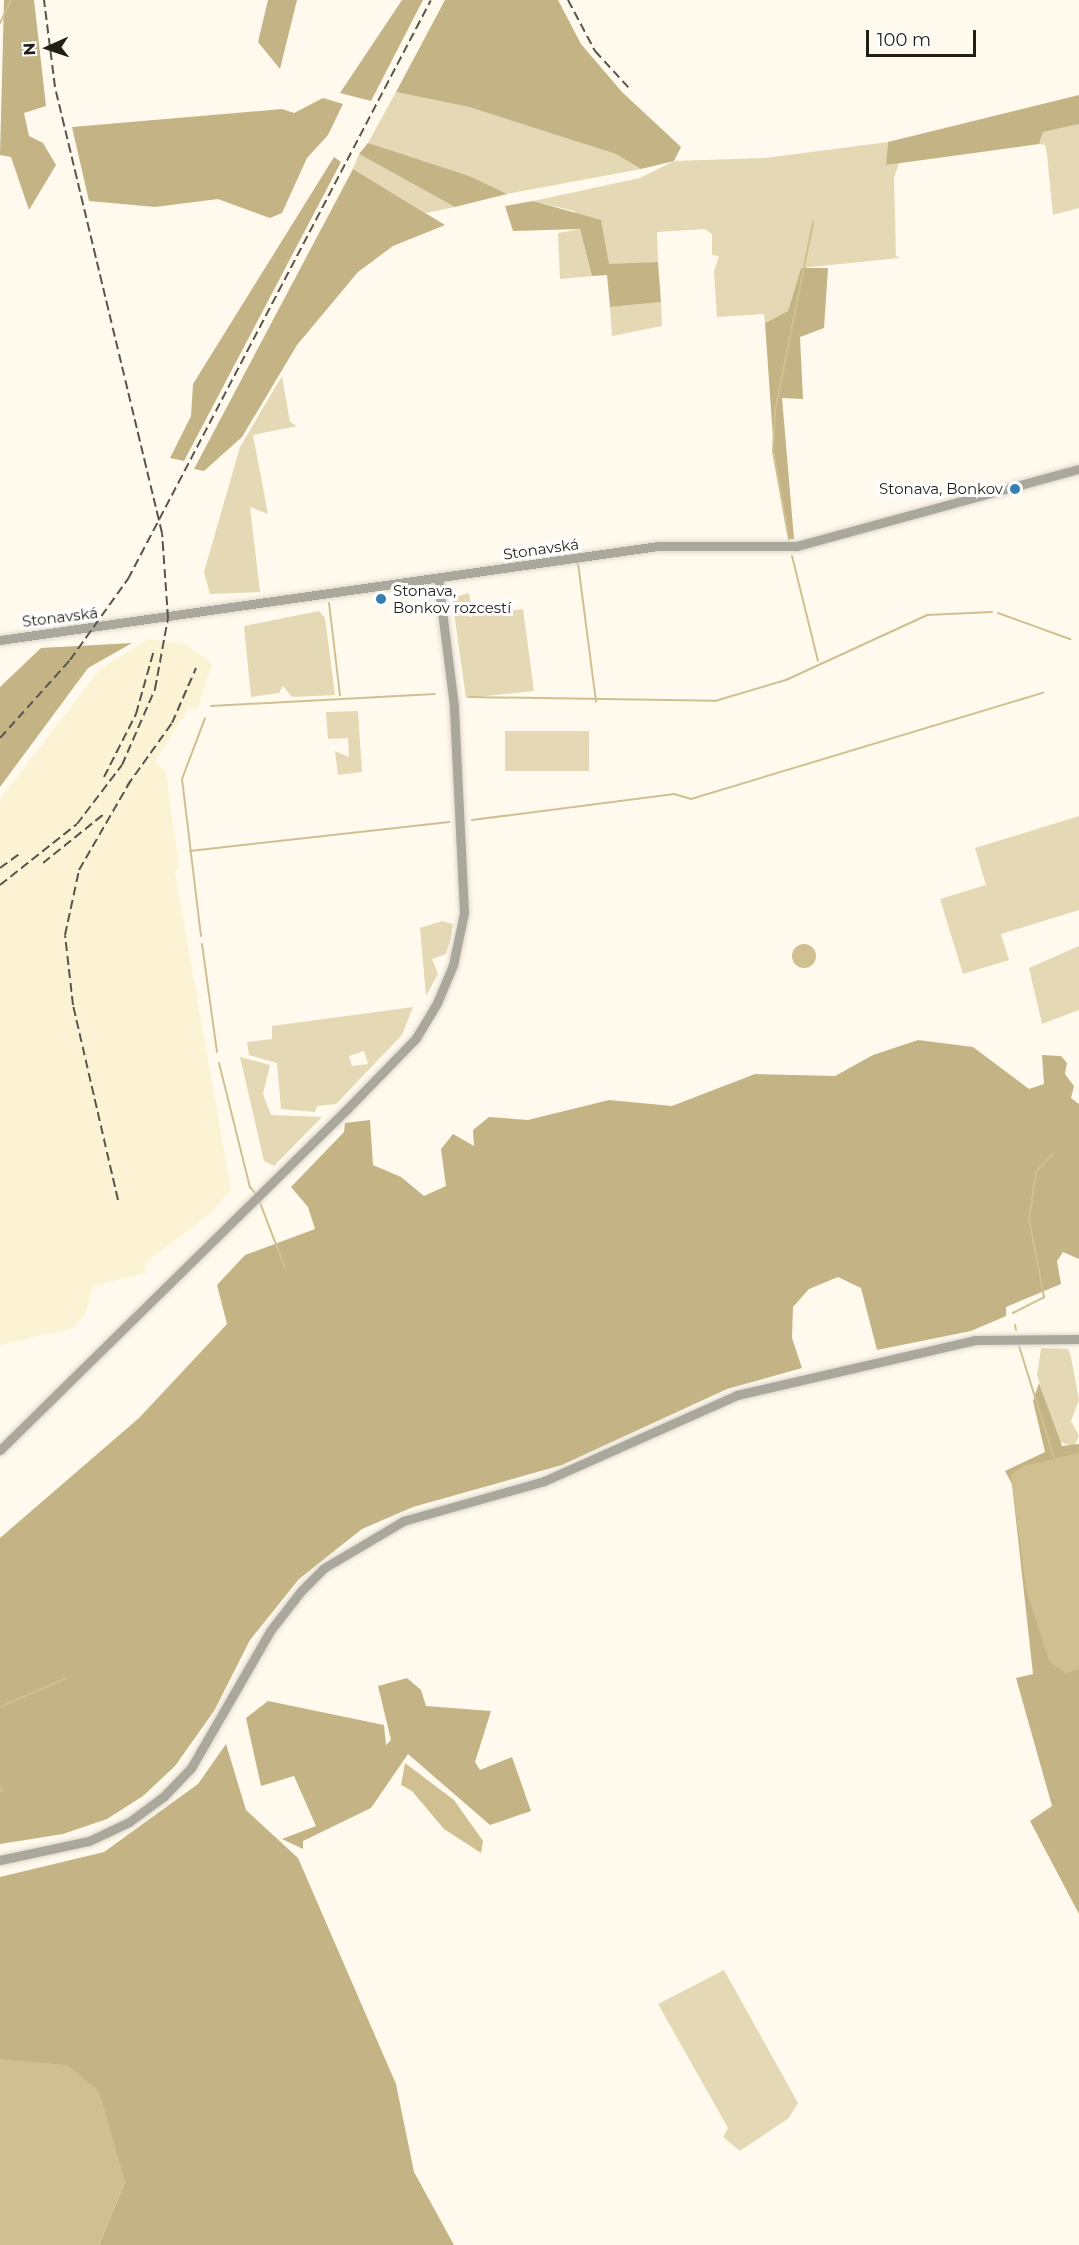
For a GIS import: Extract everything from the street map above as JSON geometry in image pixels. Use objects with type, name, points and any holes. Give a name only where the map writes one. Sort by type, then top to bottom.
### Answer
[{"type":"street","name":"Stonavská","points":[[0,640],[658,546],[796,546],[1079,469]]},
{"type":"street","points":[[0,1450],[416,1038],[453,965],[464,914],[462,818],[438,579]]},
{"type":"street","points":[[0,1860],[66,1848],[111,1831],[153,1805],[191,1768],[287,1608],[324,1568],[403,1521],[544,1481],[737,1395],[975,1340],[1079,1339]]},
{"type":"shaded area","points":[[4,0],[34,0],[46,106],[24,113],[29,136],[43,143],[56,165],[29,210],[11,157],[0,155]]},
{"type":"shaded area","points":[[268,0],[297,0],[280,69],[258,42]]},
{"type":"shaded area","points":[[402,0],[423,0],[371,101],[340,93]]},
{"type":"shaded area","points":[[445,0],[558,0],[581,44],[622,92],[681,147],[674,161],[641,169],[616,154],[469,107],[396,92]]},
{"type":"shaded area","points":[[396,92],[469,107],[616,154],[641,169],[507,194],[368,143]]},
{"type":"shaded area","points":[[1079,95],[1079,124],[1043,132],[1039,144],[886,165],[888,142]]},
{"type":"shaded area","points":[[323,98],[343,104],[328,135],[307,158],[282,213],[270,218],[218,199],[155,207],[89,201],[72,127],[282,109],[294,113]]},
{"type":"shaded area","points":[[1079,124],[1079,208],[1053,215],[1047,155],[1045,145],[1039,144],[1043,132]]},
{"type":"shaded area","points":[[888,142],[886,165],[899,163],[894,178],[896,256],[900,258],[801,268],[788,311],[765,323],[764,314],[717,317],[714,271],[719,256],[712,255],[712,234],[705,229],[657,232],[658,262],[609,265],[574,211],[533,201],[640,178],[674,161],[765,158]]},
{"type":"shaded area","points":[[368,143],[469,176],[507,194],[455,207],[359,154]]},
{"type":"shaded area","points":[[359,154],[455,207],[426,213],[353,169]]},
{"type":"shaded area","points":[[334,157],[341,162],[184,461],[170,458],[191,416],[193,384]]},
{"type":"shaded area","points":[[353,169],[445,225],[393,246],[358,272],[297,345],[242,437],[204,471],[194,469]]},
{"type":"shaded area","points":[[533,201],[601,220],[609,264],[658,262],[661,302],[610,307],[607,275],[592,276],[580,229],[513,231],[505,206]]},
{"type":"shaded area","points":[[580,229],[592,276],[560,279],[558,233]]},
{"type":"shaded area","points":[[801,268],[828,268],[824,328],[800,337],[803,399],[782,398],[794,539],[789,539],[774,452],[765,323],[788,311]]},
{"type":"shaded area","points":[[661,302],[662,326],[612,336],[610,307]]},
{"type":"shaded area","points":[[282,376],[290,422],[297,426],[253,435],[268,514],[250,507],[260,592],[210,594],[204,572],[240,447]]},
{"type":"shaded area","points":[[469,593],[473,616],[523,609],[534,691],[466,698],[452,598]]},
{"type":"shaded area","points":[[319,611],[325,618],[335,695],[292,697],[283,686],[279,693],[251,697],[244,626]]},
{"type":"shaded area","points":[[148,639],[186,644],[212,664],[198,708],[189,707],[155,762],[166,772],[179,867],[175,872],[231,1190],[210,1214],[145,1263],[146,1273],[93,1286],[86,1313],[74,1328],[0,1345],[0,799],[100,669]]},
{"type":"shaded area","points":[[132,643],[88,668],[0,787],[0,687],[41,648]]},
{"type":"shaded area","points":[[358,711],[362,772],[338,775],[335,751],[349,757],[348,738],[328,739],[326,712]]},
{"type":"shaded area","points":[[505,731],[589,731],[589,771],[505,771]]},
{"type":"shaded area","points":[[1079,816],[1079,910],[1001,934],[1009,960],[963,974],[940,899],[986,885],[975,848]]},
{"type":"shaded area","points":[[442,921],[453,924],[451,938],[446,954],[432,959],[438,974],[426,996],[420,928]]},
{"type":"shaded area","points":[[804,944],[813,947],[816,956],[813,965],[804,968],[795,965],[792,956],[795,947]]},
{"type":"shaded area","points":[[1079,946],[1079,1010],[1042,1024],[1029,968]]},
{"type":"shaded area","points":[[413,1007],[402,1035],[336,1104],[317,1106],[315,1112],[281,1109],[277,1063],[249,1055],[247,1042],[272,1039],[272,1026]],"holes":[[[364,1051],[368,1064],[352,1066],[349,1056]]]},
{"type":"shaded area","points":[[918,1040],[973,1047],[1029,1089],[1044,1084],[1042,1055],[1061,1056],[1067,1063],[1065,1074],[1074,1086],[1071,1098],[1079,1104],[1079,1259],[1063,1252],[1057,1261],[1061,1284],[1006,1307],[1006,1316],[971,1331],[877,1350],[861,1288],[838,1277],[809,1289],[793,1307],[792,1338],[802,1368],[727,1389],[562,1465],[413,1507],[362,1529],[299,1579],[250,1640],[214,1711],[175,1766],[143,1796],[107,1819],[63,1834],[0,1844],[0,1538],[139,1418],[227,1324],[217,1285],[245,1255],[315,1229],[308,1207],[291,1187],[344,1132],[345,1123],[370,1120],[373,1165],[401,1177],[424,1196],[446,1186],[441,1149],[453,1134],[474,1146],[473,1130],[489,1117],[528,1120],[609,1100],[672,1106],[755,1074],[835,1076],[873,1055]]},
{"type":"shaded area","points":[[240,1057],[270,1065],[263,1094],[271,1115],[322,1117],[274,1166],[264,1161]]},
{"type":"shaded area","points":[[1041,1348],[1068,1349],[1071,1357],[1079,1400],[1071,1421],[1079,1436],[1074,1447],[1058,1441],[1037,1375]]},
{"type":"shaded area","points":[[1039,1383],[1062,1446],[1079,1444],[1079,1914],[1030,1821],[1052,1806],[1016,1678],[1033,1674],[1012,1484],[1005,1471],[1045,1452],[1033,1401]]},
{"type":"shaded area","points":[[1079,1453],[1079,1669],[1066,1673],[1049,1661],[1026,1589],[1011,1475],[1023,1466]]},
{"type":"shaded area","points":[[407,1678],[421,1690],[426,1706],[491,1711],[475,1762],[480,1770],[512,1757],[531,1811],[490,1825],[408,1754],[371,1808],[303,1841],[303,1849],[282,1839],[316,1826],[294,1776],[261,1786],[246,1718],[268,1701],[384,1725],[386,1745],[391,1740],[378,1686]]},
{"type":"shaded area","points":[[226,1744],[246,1810],[298,1858],[396,2084],[414,2172],[454,2245],[99,2245],[125,2182],[0,2059],[0,1877],[104,1852],[198,1784]]},
{"type":"shaded area","points":[[405,1763],[454,1800],[483,1841],[481,1853],[444,1829],[412,1791],[401,1785]]},
{"type":"shaded area","points":[[724,1970],[798,2103],[789,2118],[740,2151],[723,2137],[728,2128],[658,2004]]},
{"type":"shaded area","points":[[0,2059],[67,2065],[99,2091],[125,2182],[99,2245],[0,2245]]},
{"type":"waterway","points":[[0,23],[11,0]]},
{"type":"waterway","points":[[789,540],[773,451],[775,411],[813,222]]},
{"type":"waterway","points":[[792,556],[818,661]]},
{"type":"waterway","points":[[578,563],[596,702]]},
{"type":"waterway","points":[[329,603],[340,695]]},
{"type":"waterway","points":[[469,697],[715,701],[786,680],[927,615],[992,612]]},
{"type":"waterway","points":[[998,613],[1070,639]]},
{"type":"waterway","points":[[472,820],[674,794],[691,799],[1043,693]]},
{"type":"waterway","points":[[211,706],[435,694]]},
{"type":"waterway","points":[[201,936],[182,779],[205,718]]},
{"type":"waterway","points":[[190,851],[449,822]]},
{"type":"waterway","points":[[202,944],[217,1052]]},
{"type":"waterway","points":[[219,1063],[250,1187],[257,1195]]},
{"type":"waterway","points":[[1013,1313],[1044,1297],[1029,1219],[1036,1172],[1053,1154]]},
{"type":"waterway","points":[[259,1200],[285,1268]]},
{"type":"waterway","points":[[1015,1325],[1016,1330]]},
{"type":"waterway","points":[[1019,1346],[1054,1458]]},
{"type":"waterway","points":[[0,1707],[64,1679]]},
{"type":"waterway","points":[[0,1786],[2,1791]]},
{"type":"railway","points":[[0,885],[77,824],[122,765],[155,689],[168,618],[162,533],[55,87],[44,0]]},
{"type":"railway","points":[[0,738],[70,660],[128,579],[431,0]]},
{"type":"railway","points":[[568,0],[595,51],[629,88]]},
{"type":"railway","points":[[104,777],[136,714],[154,650]]},
{"type":"railway","points":[[127,786],[172,723],[196,668]]},
{"type":"railway","points":[[118,1200],[73,1005],[65,935],[79,870],[131,780]]},
{"type":"railway","points":[[43,863],[104,814]]},
{"type":"railway","points":[[0,868],[19,854]]},
{"type":"place","name":"Stonava, Bonkov","points":[[1015,489]]},
{"type":"place","name":"Stonava, Bonkov rozcestí","points":[[381,599]]}]
